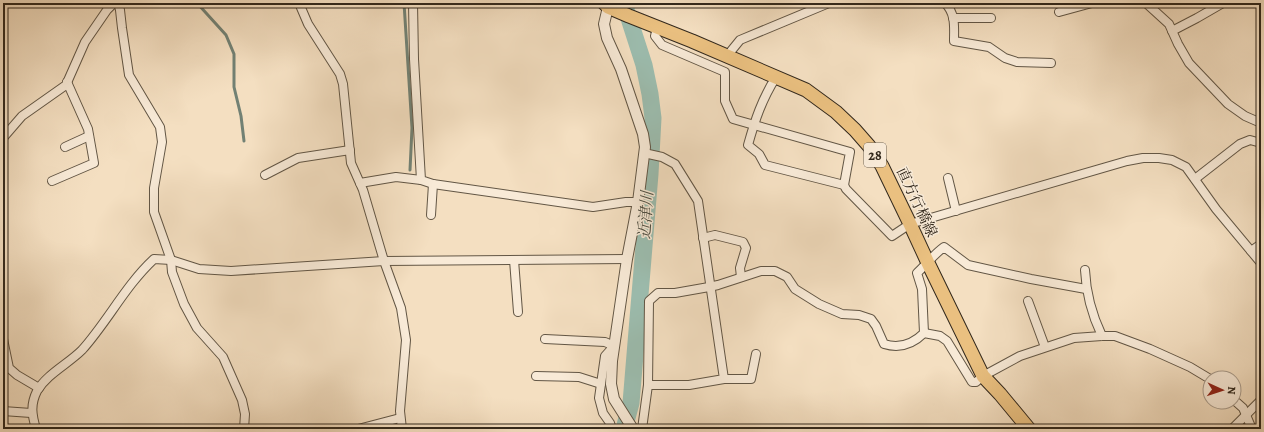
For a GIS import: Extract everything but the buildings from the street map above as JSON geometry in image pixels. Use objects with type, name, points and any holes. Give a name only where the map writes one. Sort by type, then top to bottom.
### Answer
[{"type":"main road","name":"直方行橋線","points":[[606,5],[806,90],[836,112],[855,130],[869,146],[882,166],[928,264],[984,376],[1029,429]]},
{"type":"street","points":[[3,138],[22,116],[66,85],[85,42],[107,10],[114,3]]},
{"type":"street","points":[[118,3],[130,75],[160,128],[162,142],[154,188],[154,212],[171,260],[172,272],[184,304],[197,328],[223,357],[239,393],[245,414],[244,429]]},
{"type":"street","points":[[299,3],[308,24],[340,74],[344,84],[351,163],[360,183],[384,261],[401,308],[406,340],[400,411],[402,429]]},
{"type":"street","points":[[413,3],[414,59],[421,180]]},
{"type":"street","points":[[727,56],[740,40],[829,3]]},
{"type":"street","points":[[945,3],[951,9],[954,42],[989,47],[1005,58],[1017,62],[1050,63]]},
{"type":"street","points":[[1059,12],[1092,3]]},
{"type":"street","points":[[1146,3],[1169,24],[1189,63],[1228,104],[1245,116],[1261,123]]},
{"type":"street","points":[[1172,31],[1223,3]]},
{"type":"street","points":[[606,5],[604,24],[607,38],[621,69],[643,134],[645,147],[638,202],[627,258],[614,346],[611,384],[614,399],[633,429]]},
{"type":"street","points":[[953,18],[991,18]]},
{"type":"street","points":[[658,27],[655,36],[662,45],[725,72],[725,101],[733,119],[850,152],[844,185],[846,189],[892,236],[910,224],[956,210],[1127,161],[1143,158],[1159,158],[1172,160],[1186,167],[1216,209],[1261,263]]},
{"type":"street","points":[[776,77],[760,106],[748,145],[759,154],[765,164],[844,185]]},
{"type":"street","points":[[52,181],[94,162],[88,129],[67,82]]},
{"type":"street","points":[[65,147],[89,136]]},
{"type":"street","points":[[1195,179],[1240,144],[1250,140],[1261,143]]},
{"type":"street","points":[[265,175],[298,158],[350,150]]},
{"type":"street","points":[[644,153],[662,157],[675,164],[698,201],[709,287],[724,379]]},
{"type":"street","points":[[360,183],[396,177],[421,180],[433,184],[593,207],[626,202],[638,202]]},
{"type":"street","points":[[948,178],[956,210]]},
{"type":"street","points":[[431,215],[433,184]]},
{"type":"street","points":[[703,238],[715,235],[743,242],[746,248],[740,268],[741,277]]},
{"type":"street","points":[[1251,251],[1261,244]]},
{"type":"street","points":[[924,333],[922,289],[917,274],[928,264],[936,253],[944,248],[968,265],[1031,280],[1086,289]]},
{"type":"street","points":[[36,429],[31,413],[36,393],[39,388],[80,351],[98,331],[139,273],[154,259],[171,260],[199,269],[231,272],[384,261],[627,258]]},
{"type":"street","points":[[514,260],[518,312]]},
{"type":"street","points":[[1084,270],[1086,289],[1095,320],[1102,336]]},
{"type":"street","points":[[642,429],[648,385],[649,300],[658,293],[675,293],[709,287],[761,271],[775,271],[787,277],[795,289],[820,304],[842,314],[859,315],[871,319],[876,326],[884,344],[901,346],[915,341],[924,333]]},
{"type":"street","points":[[1028,301],[1045,347]]},
{"type":"street","points":[[924,333],[940,336],[947,341],[972,382],[976,382],[1020,356],[1045,347],[1074,338],[1102,336],[1115,336],[1190,367],[1202,374]]},
{"type":"street","points":[[545,339],[605,342],[614,346]]},
{"type":"street","points":[[3,340],[9,368],[17,376],[39,388]]},
{"type":"street","points":[[612,429],[603,413],[599,398],[605,356],[614,346]]},
{"type":"street","points":[[648,385],[689,385],[724,379],[751,379],[756,354]]},
{"type":"street","points":[[536,376],[579,377],[601,384]]},
{"type":"street","points":[[1232,429],[1261,400]]},
{"type":"street","points":[[1242,408],[1247,415],[1252,429]]},
{"type":"street","points":[[3,411],[31,413]]},
{"type":"street","points":[[358,429],[400,418]]},
{"type":"waterway","points":[[197,3],[226,35],[234,54],[234,87],[241,116],[244,141]]},
{"type":"waterway","points":[[404,3],[412,128],[410,170]]},
{"type":"waterway","name":"近津川","points":[[624,3],[644,65],[653,118],[650,174],[631,403],[624,429]]}]
